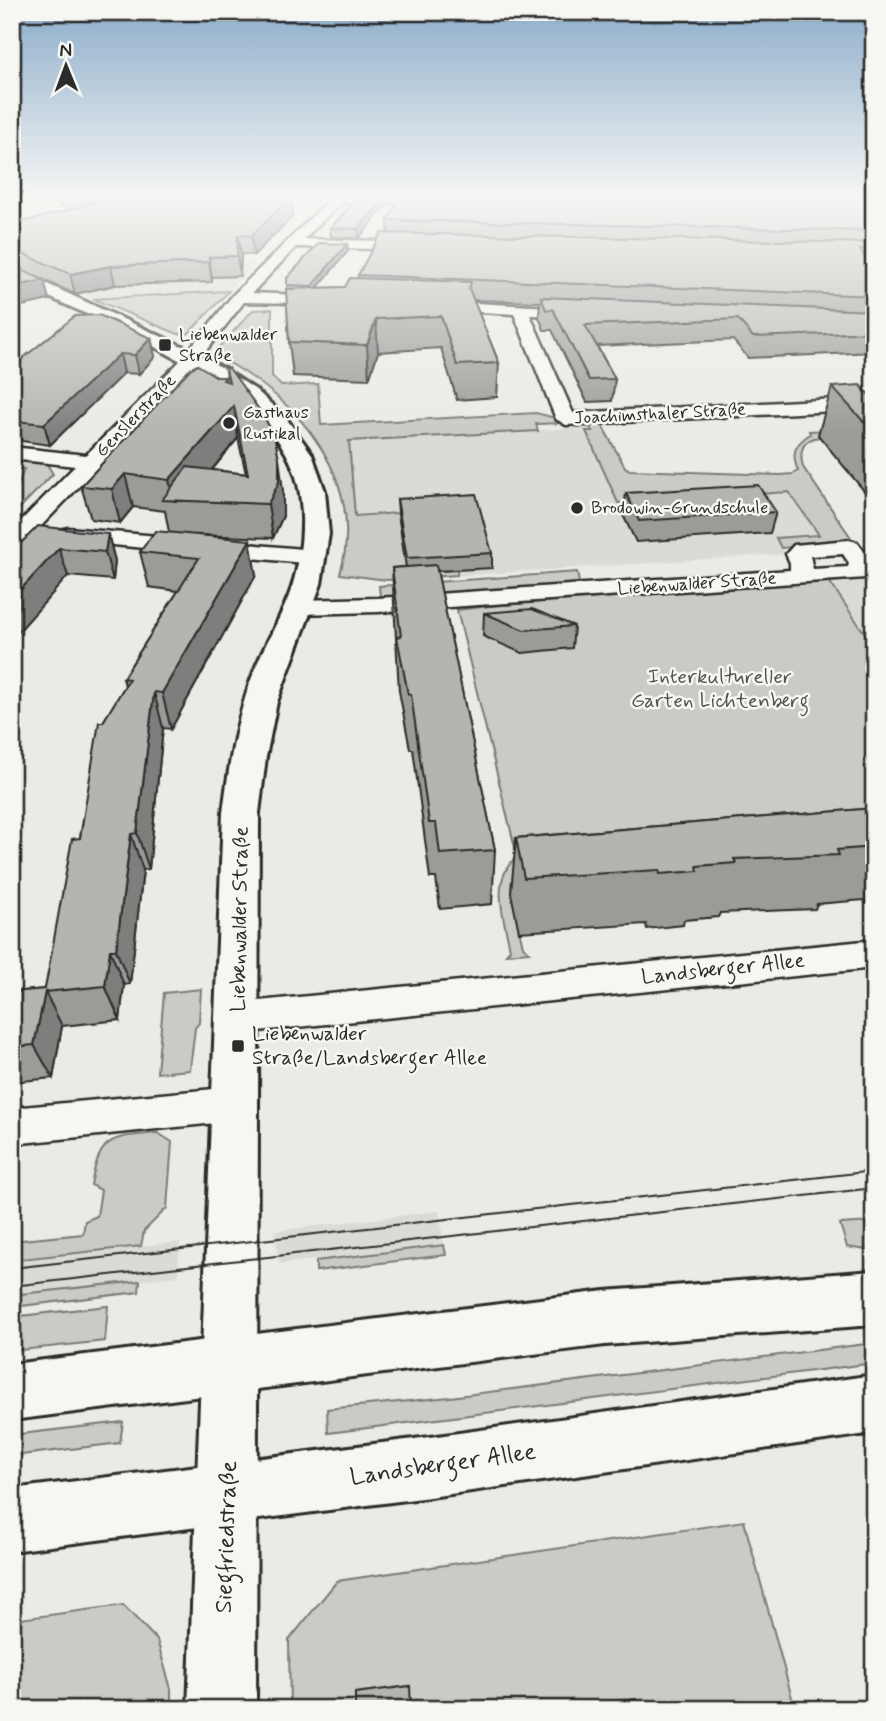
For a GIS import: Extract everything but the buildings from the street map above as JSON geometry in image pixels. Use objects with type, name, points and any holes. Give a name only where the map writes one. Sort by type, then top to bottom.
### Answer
[{"type":"street","name":"Liebenwalder Straße","points":[[15,274],[190,358],[250,395],[276,422],[301,455],[310,475],[316,500],[317,536],[314,557],[299,607],[271,669],[245,773],[239,892],[231,1365]]},
{"type":"street","name":"Genslerstraße","points":[[18,536],[190,358],[264,274]]},
{"type":"street","points":[[242,297],[339,302]]},
{"type":"street","points":[[424,305],[598,313]]},
{"type":"street","name":"Joachimsthaler Straße","points":[[520,309],[566,419],[874,403]]},
{"type":"street","points":[[846,405],[863,423]]},
{"type":"street","points":[[12,453],[90,462]]},
{"type":"street","points":[[18,536],[314,557]]},
{"type":"street","name":"Liebenwalder Straße","points":[[299,607],[378,606],[801,576]]},
{"type":"street","name":"Landsberger Allee","points":[[238,1018],[874,954]]},
{"type":"street","points":[[12,1126],[235,1104]]},
{"type":"street","points":[[12,1392],[605,1318],[874,1298]]},
{"type":"street","name":"Siegfriedstraße","points":[[222,1709],[231,1365]]},
{"type":"street","name":"Landsberger Allee","points":[[12,1520],[874,1404]]},
{"type":"shaded area","points":[[77,274],[244,274],[227,291],[93,299],[54,281]]},
{"type":"shaded area","name":"Brodowin-Grundschule","points":[[590,427],[592,431],[587,431],[618,502],[789,492],[819,536],[776,538],[785,554],[408,579],[355,516],[349,441]]},
{"type":"shaded area","points":[[874,576],[874,647],[829,581],[872,581]]},
{"type":"shaded area","points":[[439,1211],[444,1245],[280,1264],[274,1231]]},
{"type":"shaded area","points":[[180,1242],[178,1276],[12,1295],[12,1260]]},
{"type":"green space","points":[[229,291],[188,334],[178,334],[93,299]]},
{"type":"green space","points":[[272,309],[272,376],[281,386],[318,384],[321,425],[536,413],[559,419],[562,423],[536,424],[538,431],[349,441],[355,516],[398,513],[407,573],[457,570],[457,575],[387,580],[340,574],[346,540],[344,507],[335,476],[320,447],[301,421],[277,397],[251,376],[222,359],[216,350],[253,310]]},
{"type":"green space","points":[[605,424],[603,427],[625,467],[630,470],[780,475],[798,471],[795,450],[810,434],[809,431],[848,429],[845,434],[812,439],[806,443],[801,456],[803,467],[856,545],[845,543],[781,548],[776,538],[819,535],[789,492],[618,503],[586,431],[592,431],[590,427],[575,427]]},
{"type":"green space","points":[[12,460],[47,464],[53,474],[12,516],[12,503],[24,469],[12,469]]},
{"type":"green space","points":[[577,572],[579,583],[576,586],[385,599],[380,596],[379,586]]},
{"type":"green space","name":"Interkultureller Garten Lichtenberg","points":[[829,581],[874,647],[874,815],[523,863],[512,878],[511,893],[523,947],[529,952],[506,954],[510,949],[502,912],[501,888],[508,866],[517,856],[457,610]]},
{"type":"green space","points":[[201,989],[199,1023],[195,1028],[190,1070],[157,1073],[164,993]]},
{"type":"green space","points":[[158,1133],[172,1142],[167,1208],[144,1231],[141,1246],[12,1260],[12,1241],[83,1234],[85,1221],[97,1216],[101,1190],[91,1185],[104,1148],[119,1138]]},
{"type":"green space","points":[[874,1222],[874,1251],[847,1247],[840,1224]]},
{"type":"green space","points":[[444,1245],[446,1255],[316,1271],[316,1261]]},
{"type":"green space","points":[[140,1281],[139,1292],[12,1307],[12,1295]]},
{"type":"green space","points":[[108,1306],[105,1341],[12,1351],[12,1317]]},
{"type":"green space","points":[[874,1343],[874,1363],[328,1433],[327,1409],[450,1397]]},
{"type":"green space","points":[[123,1422],[120,1443],[12,1456],[12,1435]]},
{"type":"green space","points":[[744,1521],[795,1709],[290,1709],[289,1640],[337,1581]]},
{"type":"green space","points":[[123,1605],[157,1640],[171,1689],[171,1709],[12,1709],[12,1620]]},
{"type":"tram line","points":[[12,1268],[874,1171]]},
{"type":"tram line","points":[[12,1286],[874,1188]]},
{"type":"place","name":"Liebenwalder Straße","points":[[165,345]]},
{"type":"place","name":"Gasthaus Rustikal","points":[[229,423]]},
{"type":"place","name":"Brodowin-Grundschule","points":[[577,508]]},
{"type":"place","name":"Liebenwalder Straße/Landsberger Allee","points":[[238,1046]]}]
